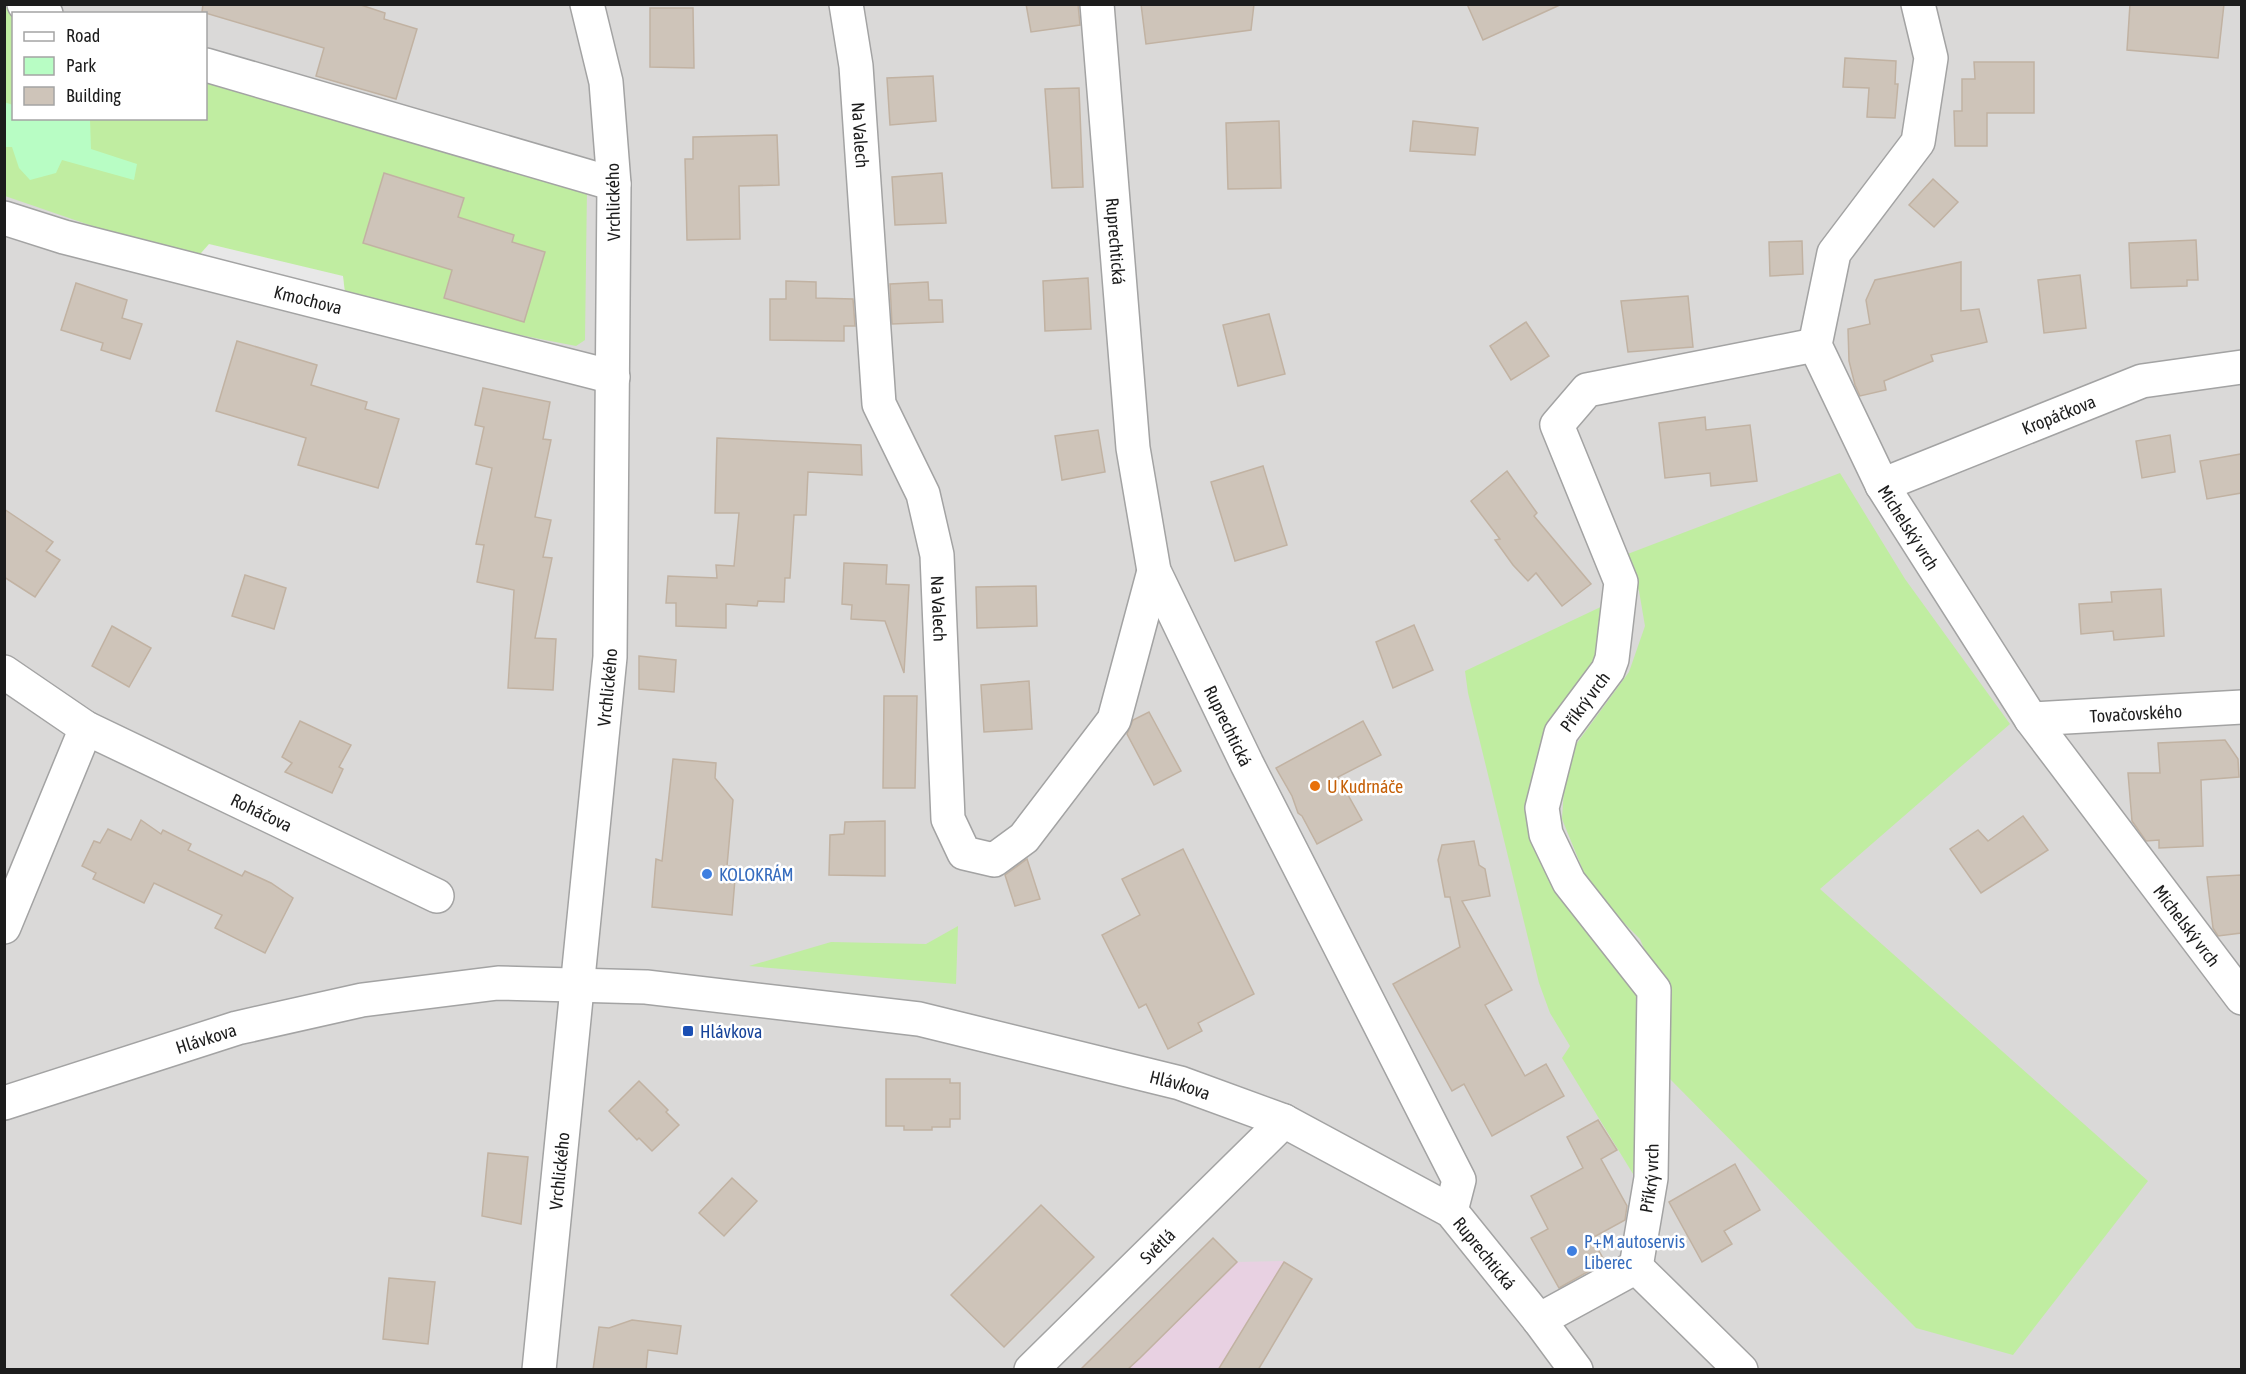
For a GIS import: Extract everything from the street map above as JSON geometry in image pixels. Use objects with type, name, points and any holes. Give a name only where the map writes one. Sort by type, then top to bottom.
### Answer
[{"type":"street","points":[[24,4],[42,12]]},
{"type":"street","name":"Vrchlického","points":[[539,1370],[610,657],[614,184],[606,82],[587,4]]},
{"type":"street","name":"Na Valech","points":[[846,4],[856,66],[879,404],[923,494],[937,555],[948,819],[964,853],[994,860],[1024,838],[1114,720],[1154,571]]},
{"type":"street","name":"Ruprechtická","points":[[1097,4],[1133,448],[1154,571],[1247,764],[1459,1180],[1451,1211],[1539,1320],[1576,1370]]},
{"type":"street","points":[[1815,345],[1834,253],[1918,142],[1931,58],[1918,4]]},
{"type":"street","points":[[207,64],[614,184]]},
{"type":"street","name":"Kmochova","points":[[4,218],[64,237],[613,377]]},
{"type":"street","name":"Michelský vrch","points":[[1815,345],[1882,485],[2031,719],[2241,998]]},
{"type":"street","name":"Příkrý vrch","points":[[1636,1267],[1651,1178],[1653,990],[1569,882],[1546,834],[1542,808],[1561,733],[1608,670],[1612,659],[1622,582],[1557,425],[1587,390],[1815,345]]},
{"type":"street","name":"Kropáčkova","points":[[1882,485],[2142,381],[2241,367]]},
{"type":"street","name":"Roháčova","points":[[4,672],[86,728],[437,896]]},
{"type":"street","name":"Tovačovského","points":[[2031,719],[2241,707]]},
{"type":"street","points":[[4,927],[86,728]]},
{"type":"street","name":"Hlávkova","points":[[4,1103],[237,1028],[362,1000],[498,983],[646,987],[919,1019],[1180,1083],[1284,1121],[1451,1211]]},
{"type":"street","name":"Světlá","points":[[1031,1370],[1284,1121]]},
{"type":"street","points":[[1539,1320],[1636,1267],[1741,1370]]},
{"type":"shaded area","points":[[5,5],[2241,5],[2241,1369],[5,1369]]},
{"type":"shaded area","points":[[209,244],[343,276],[346,301],[194,261]]},
{"type":"shaded area","points":[[1213,1238],[1237,1262],[1283,1261],[1312,1279],[1258,1369],[1079,1370]]},
{"type":"green space","points":[[5,7],[18,12],[12,12],[12,120],[207,120],[207,73],[587,188],[585,340],[576,346],[346,301],[194,261],[5,196]]},
{"type":"green space","points":[[4,102],[12,105],[12,120],[90,120],[91,149],[137,164],[134,180],[62,160],[56,173],[30,180],[19,168],[12,147],[5,147]]},
{"type":"green space","points":[[1840,473],[1905,579],[2010,724],[1820,889],[2148,1181],[2013,1355],[1916,1328],[1669,1078],[1669,1009],[1640,939],[1591,890],[1562,819],[1566,758],[1629,672],[1645,626],[1639,591],[1625,555]]},
{"type":"green space","points":[[1607,604],[1605,642],[1537,802],[1633,975],[1647,1015],[1641,1187],[1562,1058],[1570,1046],[1550,1013],[1539,983],[1468,693],[1465,671]]},
{"type":"green space","points":[[958,926],[956,984],[749,966],[831,942],[926,944]]},
{"type":"building","points":[[203,4],[358,4],[385,13],[384,19],[417,29],[396,99],[316,76],[324,48],[202,12]]},
{"type":"building","points":[[1026,4],[1078,4],[1080,25],[1031,32]]},
{"type":"building","points":[[1141,4],[1254,4],[1251,30],[1146,44]]},
{"type":"building","points":[[1467,4],[1562,4],[1483,40]]},
{"type":"building","points":[[2130,4],[2224,4],[2218,58],[2127,50]]},
{"type":"building","points":[[650,8],[693,8],[694,68],[650,67]]},
{"type":"building","points":[[1845,58],[1896,61],[1895,84],[1898,84],[1895,118],[1867,117],[1869,88],[1843,87]]},
{"type":"building","points":[[1974,62],[2034,62],[2034,113],[1987,113],[1987,146],[1955,146],[1954,111],[1962,111],[1962,79],[1975,79]]},
{"type":"building","points":[[933,76],[936,121],[890,125],[887,78]]},
{"type":"building","points":[[1079,88],[1083,187],[1052,188],[1045,89]]},
{"type":"building","points":[[1279,121],[1281,188],[1228,189],[1226,123]]},
{"type":"building","points":[[1413,121],[1478,128],[1475,155],[1410,151]]},
{"type":"building","points":[[777,135],[779,185],[739,186],[740,239],[687,240],[685,159],[693,159],[693,137]]},
{"type":"building","points":[[384,173],[464,198],[458,217],[514,235],[512,242],[545,252],[524,322],[444,298],[452,270],[363,243]]},
{"type":"building","points":[[942,173],[946,223],[895,225],[892,177]]},
{"type":"building","points":[[1933,179],[1958,202],[1934,227],[1909,205]]},
{"type":"building","points":[[2196,240],[2198,280],[2187,280],[2187,286],[2131,288],[2129,243]]},
{"type":"building","points":[[1802,241],[1803,274],[1770,276],[1769,242]]},
{"type":"building","points":[[1961,262],[1961,311],[1979,309],[1987,342],[1931,355],[1933,361],[1884,381],[1886,390],[1860,396],[1849,361],[1848,329],[1870,324],[1866,300],[1875,280]]},
{"type":"building","points":[[2080,275],[2086,328],[2044,333],[2038,280]]},
{"type":"building","points":[[1088,278],[1091,329],[1045,331],[1043,281]]},
{"type":"building","points":[[786,281],[816,282],[816,298],[853,299],[855,326],[844,326],[844,341],[770,340],[770,299],[786,299]]},
{"type":"building","points":[[928,282],[929,300],[942,300],[943,322],[892,324],[890,284]]},
{"type":"building","points":[[76,283],[127,300],[122,318],[142,324],[130,359],[101,350],[103,343],[61,330]]},
{"type":"building","points":[[1688,296],[1693,347],[1628,352],[1621,301]]},
{"type":"building","points":[[1269,314],[1285,374],[1238,386],[1223,325]]},
{"type":"building","points":[[1526,322],[1549,356],[1511,380],[1490,346]]},
{"type":"building","points":[[237,341],[317,365],[311,385],[367,402],[365,409],[399,419],[378,488],[298,465],[306,438],[216,411]]},
{"type":"building","points":[[483,388],[550,402],[543,439],[551,440],[535,517],[551,520],[543,557],[552,558],[535,638],[556,639],[553,690],[508,688],[514,590],[477,582],[484,545],[476,544],[492,468],[476,464],[484,427],[475,425]]},
{"type":"building","points":[[1705,417],[1706,430],[1750,425],[1757,481],[1711,486],[1710,473],[1665,478],[1659,423]]},
{"type":"building","points":[[1098,430],[1105,472],[1062,480],[1055,436]]},
{"type":"building","points":[[2170,435],[2175,472],[2142,478],[2136,441]]},
{"type":"building","points":[[717,438],[861,445],[862,475],[808,472],[806,515],[794,515],[790,578],[785,578],[784,602],[758,601],[757,606],[726,604],[726,628],[676,626],[676,603],[666,603],[668,576],[717,578],[716,565],[734,566],[739,513],[715,513]]},
{"type":"building","points":[[2241,454],[2241,493],[2207,499],[2200,461]]},
{"type":"building","points":[[1263,466],[1287,545],[1235,561],[1211,482]]},
{"type":"building","points":[[1507,471],[1537,513],[1534,516],[1591,584],[1562,606],[1536,573],[1528,581],[1513,565],[1495,540],[1500,539],[1471,501]]},
{"type":"building","points":[[4,509],[53,542],[46,551],[60,560],[35,597],[4,577]]},
{"type":"building","points":[[844,563],[887,565],[886,584],[909,585],[904,673],[885,621],[851,619],[852,605],[842,604]]},
{"type":"building","points":[[245,575],[286,588],[274,629],[232,616]]},
{"type":"building","points":[[1036,586],[1037,626],[977,628],[976,587]]},
{"type":"building","points":[[2161,589],[2164,636],[2114,640],[2113,631],[2081,634],[2079,604],[2112,602],[2111,592]]},
{"type":"building","points":[[1414,625],[1433,670],[1393,688],[1376,642]]},
{"type":"building","points":[[112,626],[151,648],[129,687],[92,666]]},
{"type":"building","points":[[639,656],[676,660],[674,692],[639,689]]},
{"type":"building","points":[[1029,681],[1032,729],[984,732],[981,685]]},
{"type":"building","points":[[884,696],[917,696],[915,788],[883,788]]},
{"type":"building","points":[[1149,712],[1181,771],[1154,785],[1127,734],[1133,720]]},
{"type":"building","points":[[300,721],[351,745],[339,767],[343,769],[332,793],[285,772],[292,763],[282,757]]},
{"type":"building","name":"U Kudrnáče","points":[[1363,721],[1381,755],[1338,777],[1362,820],[1317,844],[1302,816],[1298,813],[1292,796],[1276,768]]},
{"type":"building","points":[[2225,740],[2238,759],[2239,777],[2201,780],[2203,846],[2159,848],[2159,840],[2146,841],[2132,821],[2128,773],[2160,773],[2158,743]]},
{"type":"building","points":[[673,759],[716,763],[715,778],[733,800],[727,866],[736,867],[732,915],[652,907],[656,859],[662,861]]},
{"type":"building","points":[[2023,816],[2048,850],[1981,893],[1950,849],[1978,830],[1988,841]]},
{"type":"building","points":[[141,820],[161,834],[163,830],[191,844],[188,850],[242,876],[245,871],[271,883],[293,898],[265,953],[215,928],[222,915],[154,883],[144,903],[93,879],[96,873],[82,866],[94,841],[100,843],[108,829],[131,840]]},
{"type":"building","points":[[885,821],[885,876],[829,875],[830,835],[844,834],[845,822]]},
{"type":"building","points":[[1474,841],[1479,865],[1485,869],[1490,896],[1462,901],[1512,990],[1485,1005],[1525,1076],[1546,1064],[1564,1096],[1492,1136],[1464,1084],[1452,1091],[1393,984],[1460,947],[1450,897],[1445,897],[1438,860],[1442,845]]},
{"type":"building","points":[[1183,849],[1254,994],[1198,1023],[1202,1031],[1168,1049],[1146,1004],[1139,1008],[1102,935],[1140,915],[1122,879]]},
{"type":"building","points":[[1027,859],[1040,899],[1015,906],[1005,875]]},
{"type":"building","points":[[2241,875],[2241,933],[2218,936],[2213,928],[2207,877]]},
{"type":"building","points":[[886,1079],[950,1079],[950,1083],[960,1083],[960,1119],[950,1119],[950,1127],[932,1127],[932,1130],[904,1130],[904,1126],[886,1126]]},
{"type":"building","points":[[639,1081],[668,1110],[666,1112],[679,1125],[652,1151],[639,1138],[637,1140],[609,1111]]},
{"type":"building","points":[[1598,1120],[1617,1150],[1601,1159],[1627,1206],[1625,1220],[1592,1238],[1605,1262],[1559,1288],[1531,1238],[1548,1229],[1531,1196],[1583,1168],[1567,1137]]},
{"type":"building","points":[[488,1153],[528,1157],[521,1224],[482,1216]]},
{"type":"building","points":[[1735,1164],[1760,1210],[1724,1231],[1732,1244],[1702,1262],[1669,1202]]},
{"type":"building","points":[[732,1178],[757,1201],[724,1236],[699,1213]]},
{"type":"building","points":[[1041,1205],[1094,1257],[1004,1347],[951,1295]]},
{"type":"building","points":[[1213,1238],[1237,1262],[1127,1370],[1080,1370]]},
{"type":"building","points":[[1284,1262],[1312,1279],[1258,1370],[1218,1370]]},
{"type":"building","points":[[389,1278],[435,1282],[428,1344],[383,1339]]},
{"type":"building","points":[[632,1320],[681,1326],[677,1354],[648,1350],[646,1370],[593,1370],[599,1327],[609,1328]]},
{"type":"place","name":"U Kudrnáče","points":[[1315,786]]},
{"type":"place","name":"KOLOKRÁM","points":[[707,874]]},
{"type":"place","name":"Hlávkova","points":[[688,1031]]},
{"type":"place","name":"P+M autoservis Liberec","points":[[1572,1251]]}]
